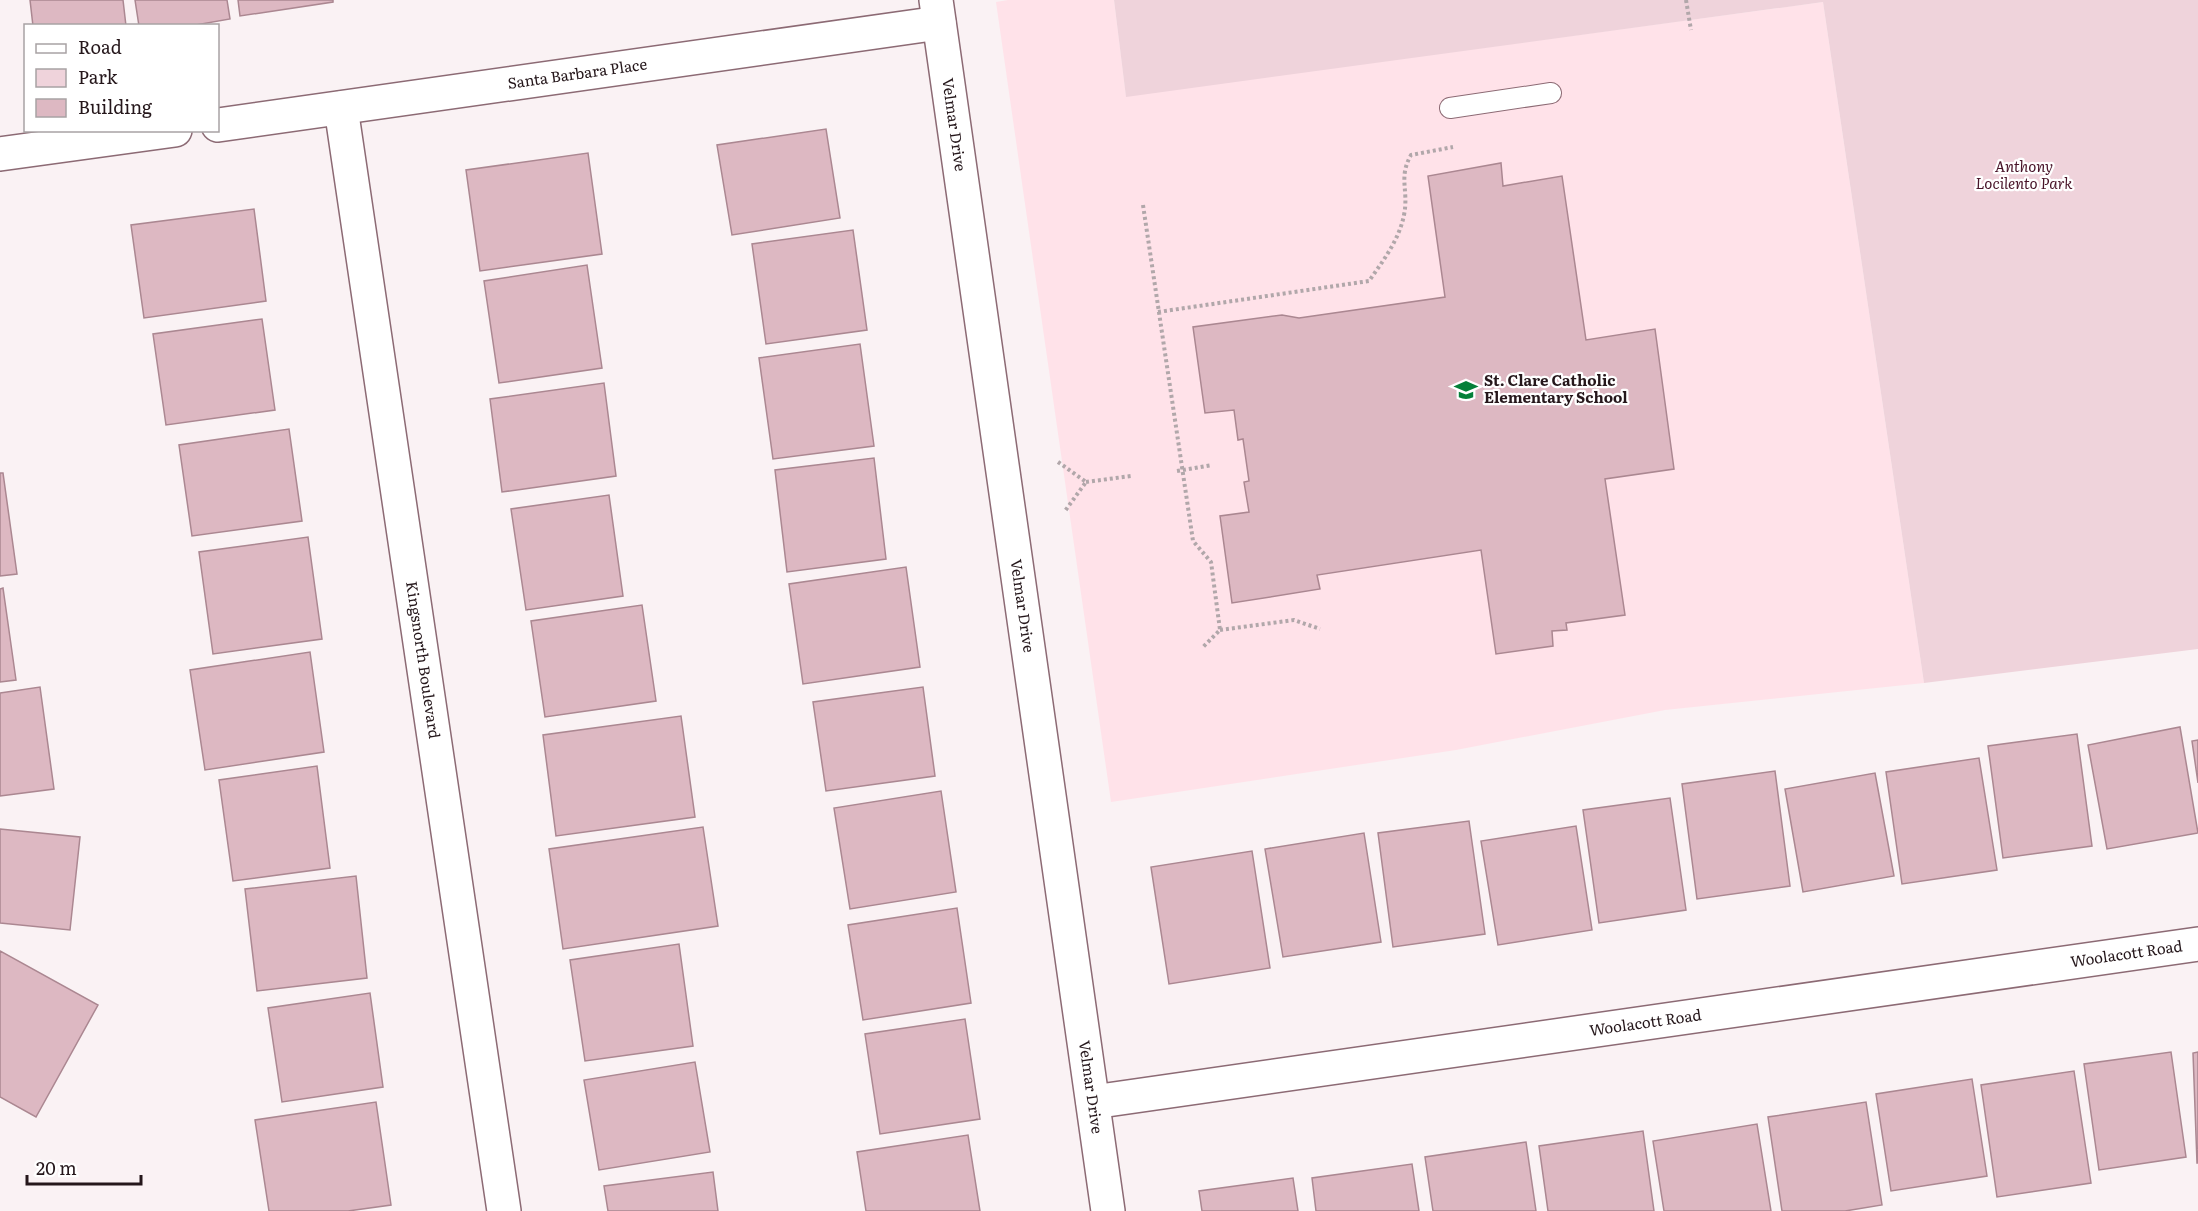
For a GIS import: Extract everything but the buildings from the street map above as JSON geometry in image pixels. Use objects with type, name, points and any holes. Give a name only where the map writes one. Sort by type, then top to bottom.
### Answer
[{"type":"street","name":"Santa Barbara Place","points":[[219,125],[341,108],[937,11]]},
{"type":"street","name":"Velmar Drive","points":[[937,11],[1108,1211]]},
{"type":"street","name":"Kingsnorth Boulevard","points":[[341,108],[504,1211]]},
{"type":"street","points":[[0,154],[160,132]]},
{"type":"street","name":"Woolacott Road","points":[[1093,1102],[2198,944]]},
{"type":"lane","points":[[1450,108],[1551,93]]},
{"type":"path","points":[[1686,0],[1690,30]]},
{"type":"path","points":[[1158,312],[1369,281],[1394,244],[1404,215],[1403,170],[1411,155],[1453,147]]},
{"type":"path","points":[[1143,205],[1180,471],[1193,540],[1211,562],[1220,630]]},
{"type":"path","points":[[1058,462],[1086,482],[1131,476]]},
{"type":"path","points":[[1180,471],[1212,465]]},
{"type":"path","points":[[1065,512],[1086,482]]},
{"type":"path","points":[[1203,647],[1220,630],[1294,620],[1320,629]]},
{"type":"shaded area","name":"St. Clare Catholic Elementary School","points":[[1114,0],[1126,96],[1823,2],[1924,683],[1665,710],[1456,750],[1111,802],[996,2]]},
{"type":"green space","name":"Anthony Locilento Park","points":[[1114,0],[2198,0],[2198,649],[1924,683],[1823,2],[1126,97]]},
{"type":"place","name":"St. Clare Catholic Elementary School","points":[[1466,390]]}]
